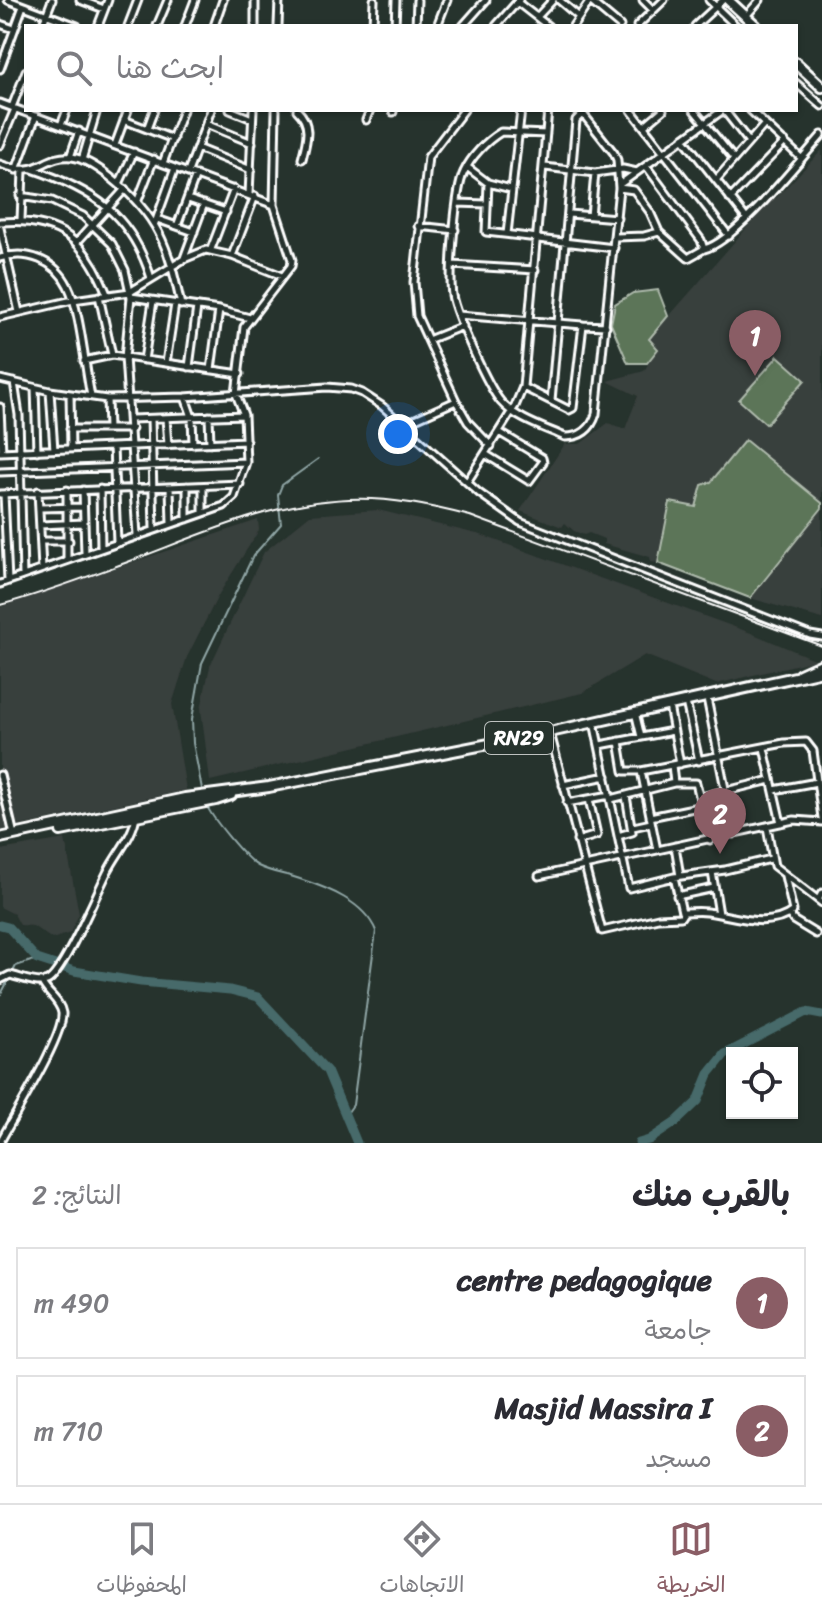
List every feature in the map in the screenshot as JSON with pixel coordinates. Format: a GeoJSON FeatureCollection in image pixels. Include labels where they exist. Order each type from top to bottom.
{"type":"FeatureCollection","features":[{"type":"Feature","properties":{"kind":"main road"},"geometry":{"type":"LineString","coordinates":[[725,0],[754,24]]}},
{"type":"Feature","properties":{"kind":"main road"},"geometry":{"type":"LineString","coordinates":[[798,65],[822,87]]}},
{"type":"Feature","properties":{"kind":"main road","name":"RN29"},"geometry":{"type":"LineString","coordinates":[[796,676],[822,664]]}},
{"type":"Feature","properties":{"kind":"main road","name":"RN29"},"geometry":{"type":"LineString","coordinates":[[0,840],[135,814],[185,798],[239,792],[550,732],[822,671]]}},
{"type":"Feature","properties":{"kind":"main road","name":"RN29"},"geometry":{"type":"LineString","coordinates":[[0,840],[60,829]]}},
{"type":"Feature","properties":{"kind":"street"},"geometry":{"type":"LineString","coordinates":[[8,0],[71,24]]}},
{"type":"Feature","properties":{"kind":"street"},"geometry":{"type":"LineString","coordinates":[[43,24],[52,0]]}},
{"type":"Feature","properties":{"kind":"street"},"geometry":{"type":"LineString","coordinates":[[80,0],[104,9]]}},
{"type":"Feature","properties":{"kind":"street"},"geometry":{"type":"LineString","coordinates":[[99,24],[108,0]]}},
{"type":"Feature","properties":{"kind":"street"},"geometry":{"type":"LineString","coordinates":[[129,24],[138,0]]}},
{"type":"Feature","properties":{"kind":"street"},"geometry":{"type":"LineString","coordinates":[[158,24],[168,0]]}},
{"type":"Feature","properties":{"kind":"street"},"geometry":{"type":"LineString","coordinates":[[186,24],[195,0]]}},
{"type":"Feature","properties":{"kind":"street"},"geometry":{"type":"LineString","coordinates":[[255,0],[255,24]]}},
{"type":"Feature","properties":{"kind":"street"},"geometry":{"type":"LineString","coordinates":[[278,24],[279,0]]}},
{"type":"Feature","properties":{"kind":"street"},"geometry":{"type":"LineString","coordinates":[[373,24],[374,0]]}},
{"type":"Feature","properties":{"kind":"street"},"geometry":{"type":"LineString","coordinates":[[395,24],[396,0]]}},
{"type":"Feature","properties":{"kind":"street"},"geometry":{"type":"LineString","coordinates":[[416,24],[417,0]]}},
{"type":"Feature","properties":{"kind":"street"},"geometry":{"type":"LineString","coordinates":[[438,24],[447,0]]}},
{"type":"Feature","properties":{"kind":"street"},"geometry":{"type":"LineString","coordinates":[[465,24],[486,0]]}},
{"type":"Feature","properties":{"kind":"street"},"geometry":{"type":"LineString","coordinates":[[537,17],[556,0],[579,17]]}},
{"type":"Feature","properties":{"kind":"street"},"geometry":{"type":"LineString","coordinates":[[574,24],[590,0],[618,24]]}},
{"type":"Feature","properties":{"kind":"street"},"geometry":{"type":"LineString","coordinates":[[643,0],[653,10]]}},
{"type":"Feature","properties":{"kind":"street"},"geometry":{"type":"LineString","coordinates":[[639,24],[664,0]]}},
{"type":"Feature","properties":{"kind":"street"},"geometry":{"type":"LineString","coordinates":[[709,0],[734,24]]}},
{"type":"Feature","properties":{"kind":"street"},"geometry":{"type":"LineString","coordinates":[[697,24],[725,0]]}},
{"type":"Feature","properties":{"kind":"street"},"geometry":{"type":"LineString","coordinates":[[746,16],[760,0]]}},
{"type":"Feature","properties":{"kind":"street"},"geometry":{"type":"LineString","coordinates":[[214,24],[221,1]]}},
{"type":"Feature","properties":{"kind":"street"},"geometry":{"type":"LineString","coordinates":[[498,24],[518,1],[546,24]]}},
{"type":"Feature","properties":{"kind":"street"},"geometry":{"type":"LineString","coordinates":[[0,69],[3,49],[23,6]]}},
{"type":"Feature","properties":{"kind":"street"},"geometry":{"type":"LineString","coordinates":[[0,24],[14,29]]}},
{"type":"Feature","properties":{"kind":"street"},"geometry":{"type":"LineString","coordinates":[[0,145],[24,84]]}},
{"type":"Feature","properties":{"kind":"street"},"geometry":{"type":"LineString","coordinates":[[798,85],[822,106]]}},
{"type":"Feature","properties":{"kind":"street"},"geometry":{"type":"LineString","coordinates":[[0,103],[24,112]]}},
{"type":"Feature","properties":{"kind":"street"},"geometry":{"type":"LineString","coordinates":[[25,112],[274,205]]}},
{"type":"Feature","properties":{"kind":"street"},"geometry":{"type":"LineString","coordinates":[[61,125],[66,112]]}},
{"type":"Feature","properties":{"kind":"street"},"geometry":{"type":"LineString","coordinates":[[82,160],[96,112]]}},
{"type":"Feature","properties":{"kind":"street"},"geometry":{"type":"LineString","coordinates":[[115,145],[127,112]]}},
{"type":"Feature","properties":{"kind":"street"},"geometry":{"type":"LineString","coordinates":[[147,129],[153,112]]}},
{"type":"Feature","properties":{"kind":"street"},"geometry":{"type":"LineString","coordinates":[[163,163],[182,112]]}},
{"type":"Feature","properties":{"kind":"street"},"geometry":{"type":"LineString","coordinates":[[188,172],[210,112]]}},
{"type":"Feature","properties":{"kind":"street"},"geometry":{"type":"LineString","coordinates":[[235,112],[252,119]]}},
{"type":"Feature","properties":{"kind":"street"},"geometry":{"type":"LineString","coordinates":[[232,256],[252,195],[253,112]]}},
{"type":"Feature","properties":{"kind":"street"},"geometry":{"type":"LineString","coordinates":[[0,584],[230,503],[240,484],[246,462],[244,415],[236,394],[241,334],[291,266],[292,256],[274,205],[276,112]]}},
{"type":"Feature","properties":{"kind":"street"},"geometry":{"type":"LineString","coordinates":[[299,112],[308,126],[302,159]]}},
{"type":"Feature","properties":{"kind":"street"},"geometry":{"type":"LineString","coordinates":[[366,120],[369,112]]}},
{"type":"Feature","properties":{"kind":"street"},"geometry":{"type":"LineString","coordinates":[[462,112],[428,157],[418,226],[414,303],[456,401],[468,422],[491,446]]}},
{"type":"Feature","properties":{"kind":"street"},"geometry":{"type":"LineString","coordinates":[[507,234],[521,112]]}},
{"type":"Feature","properties":{"kind":"street"},"geometry":{"type":"LineString","coordinates":[[467,482],[512,411],[523,387],[548,112]]}},
{"type":"Feature","properties":{"kind":"street"},"geometry":{"type":"LineString","coordinates":[[551,401],[576,120],[582,112]]}},
{"type":"Feature","properties":{"kind":"street"},"geometry":{"type":"LineString","coordinates":[[546,134],[501,132],[467,167],[460,180],[452,296],[493,390],[512,411],[565,437],[586,432],[596,414],[619,186],[614,153],[584,112]]}},
{"type":"Feature","properties":{"kind":"street"},"geometry":{"type":"LineString","coordinates":[[633,112],[729,236]]}},
{"type":"Feature","properties":{"kind":"street"},"geometry":{"type":"LineString","coordinates":[[644,126],[661,112]]}},
{"type":"Feature","properties":{"kind":"street"},"geometry":{"type":"LineString","coordinates":[[696,112],[734,159]]}},
{"type":"Feature","properties":{"kind":"street"},"geometry":{"type":"LineString","coordinates":[[619,186],[720,112]]}},
{"type":"Feature","properties":{"kind":"street"},"geometry":{"type":"LineString","coordinates":[[725,112],[749,142]]}},
{"type":"Feature","properties":{"kind":"street"},"geometry":{"type":"LineString","coordinates":[[752,112],[801,158]]}},
{"type":"Feature","properties":{"kind":"street"},"geometry":{"type":"LineString","coordinates":[[21,220],[19,171],[36,116]]}},
{"type":"Feature","properties":{"kind":"street"},"geometry":{"type":"LineString","coordinates":[[124,120],[173,139]]}},
{"type":"Feature","properties":{"kind":"street"},"geometry":{"type":"LineString","coordinates":[[206,124],[252,143]]}},
{"type":"Feature","properties":{"kind":"street"},"geometry":{"type":"LineString","coordinates":[[716,180],[765,124]]}},
{"type":"Feature","properties":{"kind":"street"},"geometry":{"type":"LineString","coordinates":[[70,157],[79,131]]}},
{"type":"Feature","properties":{"kind":"street"},"geometry":{"type":"LineString","coordinates":[[619,186],[634,190],[650,212],[659,232],[688,258],[729,236],[822,135]]}},
{"type":"Feature","properties":{"kind":"street"},"geometry":{"type":"LineString","coordinates":[[683,138],[746,218]]}},
{"type":"Feature","properties":{"kind":"street"},"geometry":{"type":"LineString","coordinates":[[730,199],[785,142]]}},
{"type":"Feature","properties":{"kind":"street"},"geometry":{"type":"LineString","coordinates":[[197,148],[251,170]]}},
{"type":"Feature","properties":{"kind":"street"},"geometry":{"type":"LineString","coordinates":[[119,184],[134,152]]}},
{"type":"Feature","properties":{"kind":"street"},"geometry":{"type":"LineString","coordinates":[[0,164],[19,171],[70,157],[82,160],[119,184],[156,221],[172,266],[178,304],[166,363]]}},
{"type":"Feature","properties":{"kind":"street"},"geometry":{"type":"LineString","coordinates":[[138,200],[154,159]]}},
{"type":"Feature","properties":{"kind":"street"},"geometry":{"type":"LineString","coordinates":[[646,166],[701,240],[704,249]]}},
{"type":"Feature","properties":{"kind":"street"},"geometry":{"type":"LineString","coordinates":[[156,221],[175,167]]}},
{"type":"Feature","properties":{"kind":"street"},"geometry":{"type":"LineString","coordinates":[[467,167],[488,183],[511,189]]}},
{"type":"Feature","properties":{"kind":"street"},"geometry":{"type":"LineString","coordinates":[[545,167],[595,173],[617,170],[637,172]]}},
{"type":"Feature","properties":{"kind":"street"},"geometry":{"type":"LineString","coordinates":[[32,169],[80,189],[108,207],[130,232],[151,278]]}},
{"type":"Feature","properties":{"kind":"street"},"geometry":{"type":"LineString","coordinates":[[591,216],[595,173]]}},
{"type":"Feature","properties":{"kind":"street"},"geometry":{"type":"LineString","coordinates":[[177,226],[196,174]]}},
{"type":"Feature","properties":{"kind":"street"},"geometry":{"type":"LineString","coordinates":[[488,183],[485,231],[614,248]]}},
{"type":"Feature","properties":{"kind":"street"},"geometry":{"type":"LineString","coordinates":[[77,242],[125,189]]}},
{"type":"Feature","properties":{"kind":"street"},"geometry":{"type":"LineString","coordinates":[[211,249],[234,189]]}},
{"type":"Feature","properties":{"kind":"street"},"geometry":{"type":"LineString","coordinates":[[20,196],[37,197],[69,207],[94,224],[119,257],[130,294],[125,357],[137,535]]}},
{"type":"Feature","properties":{"kind":"street"},"geometry":{"type":"LineString","coordinates":[[188,199],[226,212]]}},
{"type":"Feature","properties":{"kind":"street"},"geometry":{"type":"LineString","coordinates":[[458,203],[486,204]]}},
{"type":"Feature","properties":{"kind":"street"},"geometry":{"type":"LineString","coordinates":[[184,259],[204,204]]}},
{"type":"Feature","properties":{"kind":"street"},"geometry":{"type":"LineString","coordinates":[[569,214],[617,218]]}},
{"type":"Feature","properties":{"kind":"street"},"geometry":{"type":"LineString","coordinates":[[19,312],[3,257],[0,225],[21,220],[59,231],[77,242],[96,267],[107,294]]}},
{"type":"Feature","properties":{"kind":"street"},"geometry":{"type":"LineString","coordinates":[[156,221],[194,232]]}},
{"type":"Feature","properties":{"kind":"street"},"geometry":{"type":"LineString","coordinates":[[418,226],[455,230]]}},
{"type":"Feature","properties":{"kind":"street"},"geometry":{"type":"LineString","coordinates":[[616,237],[659,232]]}},
{"type":"Feature","properties":{"kind":"street"},"geometry":{"type":"LineString","coordinates":[[130,294],[184,259],[211,249],[282,276]]}},
{"type":"Feature","properties":{"kind":"street"},"geometry":{"type":"LineString","coordinates":[[3,257],[22,255],[43,260],[62,276],[73,300],[91,396]]}},
{"type":"Feature","properties":{"kind":"street"},"geometry":{"type":"LineString","coordinates":[[452,265],[535,270]]}},
{"type":"Feature","properties":{"kind":"street"},"geometry":{"type":"LineString","coordinates":[[0,317],[73,300],[107,294],[130,294],[250,318]]}},
{"type":"Feature","properties":{"kind":"street"},"geometry":{"type":"LineString","coordinates":[[99,296],[112,355]]}},
{"type":"Feature","properties":{"kind":"street"},"geometry":{"type":"LineString","coordinates":[[144,360],[153,301]]}},
{"type":"Feature","properties":{"kind":"street"},"geometry":{"type":"LineString","coordinates":[[189,367],[197,307]]}},
{"type":"Feature","properties":{"kind":"street"},"geometry":{"type":"LineString","coordinates":[[211,370],[219,310]]}},
{"type":"Feature","properties":{"kind":"street"},"geometry":{"type":"LineString","coordinates":[[458,315],[606,326]]}},
{"type":"Feature","properties":{"kind":"street"},"geometry":{"type":"LineString","coordinates":[[523,387],[569,410],[573,408],[583,325]]}},
{"type":"Feature","properties":{"kind":"street"},"geometry":{"type":"LineString","coordinates":[[428,340],[463,326]]}},
{"type":"Feature","properties":{"kind":"street"},"geometry":{"type":"LineString","coordinates":[[84,361],[112,355],[240,374]]}},
{"type":"Feature","properties":{"kind":"street"},"geometry":{"type":"LineString","coordinates":[[0,379],[50,391],[107,399],[327,387],[351,389],[373,399],[467,482],[509,515],[531,527],[822,637]]}},
{"type":"Feature","properties":{"kind":"street"},"geometry":{"type":"LineString","coordinates":[[14,381],[19,415],[23,576]]}},
{"type":"Feature","properties":{"kind":"street"},"geometry":{"type":"LineString","coordinates":[[35,387],[37,451]]}},
{"type":"Feature","properties":{"kind":"street"},"geometry":{"type":"LineString","coordinates":[[50,391],[54,450]]}},
{"type":"Feature","properties":{"kind":"street"},"geometry":{"type":"LineString","coordinates":[[70,394],[71,449]]}},
{"type":"Feature","properties":{"kind":"street"},"geometry":{"type":"LineString","coordinates":[[185,397],[192,417],[193,444]]}},
{"type":"Feature","properties":{"kind":"street"},"geometry":{"type":"LineString","coordinates":[[107,399],[108,429]]}},
{"type":"Feature","properties":{"kind":"street"},"geometry":{"type":"LineString","coordinates":[[404,424],[456,401]]}},
{"type":"Feature","properties":{"kind":"street"},"geometry":{"type":"LineString","coordinates":[[0,407],[1,452],[246,441]]}},
{"type":"Feature","properties":{"kind":"street"},"geometry":{"type":"LineString","coordinates":[[131,419],[244,415]]}},
{"type":"Feature","properties":{"kind":"street"},"geometry":{"type":"LineString","coordinates":[[209,416],[210,443]]}},
{"type":"Feature","properties":{"kind":"street"},"geometry":{"type":"LineString","coordinates":[[166,418],[168,445]]}},
{"type":"Feature","properties":{"kind":"street"},"geometry":{"type":"LineString","coordinates":[[151,419],[154,530]]}},
{"type":"Feature","properties":{"kind":"street"},"geometry":{"type":"LineString","coordinates":[[70,429],[132,429]]}},
{"type":"Feature","properties":{"kind":"street"},"geometry":{"type":"LineString","coordinates":[[485,454],[529,481],[543,462],[542,458],[499,432]]}},
{"type":"Feature","properties":{"kind":"street"},"geometry":{"type":"LineString","coordinates":[[113,447],[117,542]]}},
{"type":"Feature","properties":{"kind":"street"},"geometry":{"type":"LineString","coordinates":[[0,472],[246,462]]}},
{"type":"Feature","properties":{"kind":"street"},"geometry":{"type":"LineString","coordinates":[[8,581],[2,494],[240,484]]}},
{"type":"Feature","properties":{"kind":"street"},"geometry":{"type":"LineString","coordinates":[[187,486],[187,519]]}},
{"type":"Feature","properties":{"kind":"street"},"geometry":{"type":"LineString","coordinates":[[203,486],[203,513]]}},
{"type":"Feature","properties":{"kind":"street"},"geometry":{"type":"LineString","coordinates":[[170,487],[171,524]]}},
{"type":"Feature","properties":{"kind":"street"},"geometry":{"type":"LineString","coordinates":[[100,489],[101,548]]}},
{"type":"Feature","properties":{"kind":"street"},"geometry":{"type":"LineString","coordinates":[[67,490],[67,560]]}},
{"type":"Feature","properties":{"kind":"street"},"geometry":{"type":"LineString","coordinates":[[83,490],[85,553]]}},
{"type":"Feature","properties":{"kind":"street"},"geometry":{"type":"LineString","coordinates":[[38,491],[42,569]]}},
{"type":"Feature","properties":{"kind":"street"},"geometry":{"type":"LineString","coordinates":[[40,508],[83,507]]}},
{"type":"Feature","properties":{"kind":"street"},"geometry":{"type":"LineString","coordinates":[[40,525],[84,523]]}},
{"type":"Feature","properties":{"kind":"street"},"geometry":{"type":"LineString","coordinates":[[41,541],[69,541]]}},
{"type":"Feature","properties":{"kind":"street"},"geometry":{"type":"LineString","coordinates":[[707,698],[734,834]]}},
{"type":"Feature","properties":{"kind":"street"},"geometry":{"type":"LineString","coordinates":[[686,702],[699,761]]}},
{"type":"Feature","properties":{"kind":"street"},"geometry":{"type":"LineString","coordinates":[[668,706],[680,764]]}},
{"type":"Feature","properties":{"kind":"street"},"geometry":{"type":"LineString","coordinates":[[635,712],[641,737]]}},
{"type":"Feature","properties":{"kind":"street"},"geometry":{"type":"LineString","coordinates":[[593,721],[627,885],[631,889],[771,859]]}},
{"type":"Feature","properties":{"kind":"street"},"geometry":{"type":"LineString","coordinates":[[600,745],[673,731]]}},
{"type":"Feature","properties":{"kind":"street"},"geometry":{"type":"LineString","coordinates":[[550,732],[602,931],[658,918],[681,917],[684,912]]}},
{"type":"Feature","properties":{"kind":"street"},"geometry":{"type":"LineString","coordinates":[[539,876],[781,823],[822,820],[811,747],[806,742],[641,771],[624,771],[619,741]]}},
{"type":"Feature","properties":{"kind":"street"},"geometry":{"type":"LineString","coordinates":[[764,748],[781,823]]}},
{"type":"Feature","properties":{"kind":"street"},"geometry":{"type":"LineString","coordinates":[[814,763],[822,768]]}},
{"type":"Feature","properties":{"kind":"street"},"geometry":{"type":"LineString","coordinates":[[672,765],[674,783]]}},
{"type":"Feature","properties":{"kind":"street"},"geometry":{"type":"LineString","coordinates":[[641,771],[657,850]]}},
{"type":"Feature","properties":{"kind":"street"},"geometry":{"type":"LineString","coordinates":[[0,775],[14,835]]}},
{"type":"Feature","properties":{"kind":"street"},"geometry":{"type":"LineString","coordinates":[[563,785],[606,776]]}},
{"type":"Feature","properties":{"kind":"street"},"geometry":{"type":"LineString","coordinates":[[701,797],[771,780]]}},
{"type":"Feature","properties":{"kind":"street"},"geometry":{"type":"LineString","coordinates":[[774,790],[817,782]]}},
{"type":"Feature","properties":{"kind":"street"},"geometry":{"type":"LineString","coordinates":[[567,803],[626,796],[674,783],[696,783],[710,840]]}},
{"type":"Feature","properties":{"kind":"street"},"geometry":{"type":"LineString","coordinates":[[618,836],[632,832],[633,827],[626,796]]}},
{"type":"Feature","properties":{"kind":"street"},"geometry":{"type":"LineString","coordinates":[[577,841],[597,835],[589,799]]}},
{"type":"Feature","properties":{"kind":"street"},"geometry":{"type":"LineString","coordinates":[[633,827],[703,806]]}},
{"type":"Feature","properties":{"kind":"street"},"geometry":{"type":"LineString","coordinates":[[0,980],[12,975],[42,982],[51,978],[76,939],[135,814]]}},
{"type":"Feature","properties":{"kind":"street"},"geometry":{"type":"LineString","coordinates":[[767,827],[774,866],[820,902],[822,893]]}},
{"type":"Feature","properties":{"kind":"street"},"geometry":{"type":"LineString","coordinates":[[675,846],[677,896],[680,909],[684,912],[719,914],[742,920],[789,914],[794,908],[785,876]]}},
{"type":"Feature","properties":{"kind":"street"},"geometry":{"type":"LineString","coordinates":[[712,872],[719,914]]}},
{"type":"Feature","properties":{"kind":"street"},"geometry":{"type":"LineString","coordinates":[[677,896],[714,888]]}},
{"type":"Feature","properties":{"kind":"street"},"geometry":{"type":"LineString","coordinates":[[789,914],[793,920],[816,934]]}},
{"type":"Feature","properties":{"kind":"street"},"geometry":{"type":"LineString","coordinates":[[0,1142],[33,1083],[60,1024],[60,1007],[42,982]]}},
{"type":"Feature","properties":{"kind":"shaded area"},"geometry":{"type":"Polygon","coordinates":[[[822,150],[822,619],[750,598],[651,562],[650,557],[604,544],[604,539],[574,531],[565,523],[562,527],[520,511],[565,444],[580,444],[608,423],[625,429],[638,396],[607,381],[644,371],[657,349],[649,339],[773,198],[822,150]]]}},
{"type":"Feature","properties":{"kind":"shaded area"},"geometry":{"type":"Polygon","coordinates":[[[378,510],[481,535],[751,633],[816,660],[716,684],[645,655],[582,693],[210,781],[201,709],[210,666],[264,552],[310,515],[378,510]]]}},
{"type":"Feature","properties":{"kind":"shaded area"},"geometry":{"type":"Polygon","coordinates":[[[258,520],[259,530],[219,594],[187,657],[172,704],[186,790],[0,830],[0,607],[258,520]]]}},
{"type":"Feature","properties":{"kind":"shaded area"},"geometry":{"type":"Polygon","coordinates":[[[65,839],[79,914],[70,933],[52,939],[33,926],[20,925],[14,914],[0,907],[0,850],[65,839]]]}},
{"type":"Feature","properties":{"kind":"green space"},"geometry":{"type":"Polygon","coordinates":[[[658,290],[668,316],[649,339],[658,349],[647,363],[628,363],[611,324],[615,304],[633,293],[658,290]]]}},
{"type":"Feature","properties":{"kind":"green space"},"geometry":{"type":"Polygon","coordinates":[[[778,356],[805,380],[766,424],[739,400],[778,356]]]}},
{"type":"Feature","properties":{"kind":"green space"},"geometry":{"type":"Polygon","coordinates":[[[745,440],[822,503],[822,508],[750,598],[658,563],[670,502],[696,507],[702,485],[711,482],[745,440]]]}},
{"type":"Feature","properties":{"kind":"waterway"},"geometry":{"type":"LineString","coordinates":[[202,789],[193,743],[192,719],[202,663],[253,556],[281,524],[278,495],[282,485],[318,459]]}},
{"type":"Feature","properties":{"kind":"waterway"},"geometry":{"type":"LineString","coordinates":[[206,804],[229,838],[258,866],[322,887],[344,898],[363,912],[376,931],[353,1105],[345,1116]]}},
{"type":"Feature","properties":{"kind":"waterway"},"geometry":{"type":"LineString","coordinates":[[0,925],[8,927],[37,959],[74,971],[141,982],[230,990],[258,997],[327,1071],[357,1143]]}},
{"type":"Feature","properties":{"kind":"waterway"},"geometry":{"type":"LineString","coordinates":[[0,996],[16,966],[37,959]]}},
{"type":"Feature","properties":{"kind":"waterway"},"geometry":{"type":"LineString","coordinates":[[639,1143],[676,1122],[698,1101],[709,1074],[725,1054],[806,1012],[822,1015]]}},
{"type":"Feature","properties":{"kind":"railway"},"geometry":{"type":"LineString","coordinates":[[0,605],[266,512],[321,501],[380,499],[470,516],[822,646]]}},
{"type":"Feature","properties":{"kind":"place","name":"centre pedagogique"},"geometry":{"type":"Point","coordinates":[755,376]}},
{"type":"Feature","properties":{"kind":"place","name":"Masjid Massira I"},"geometry":{"type":"Point","coordinates":[720,854]}}]}
